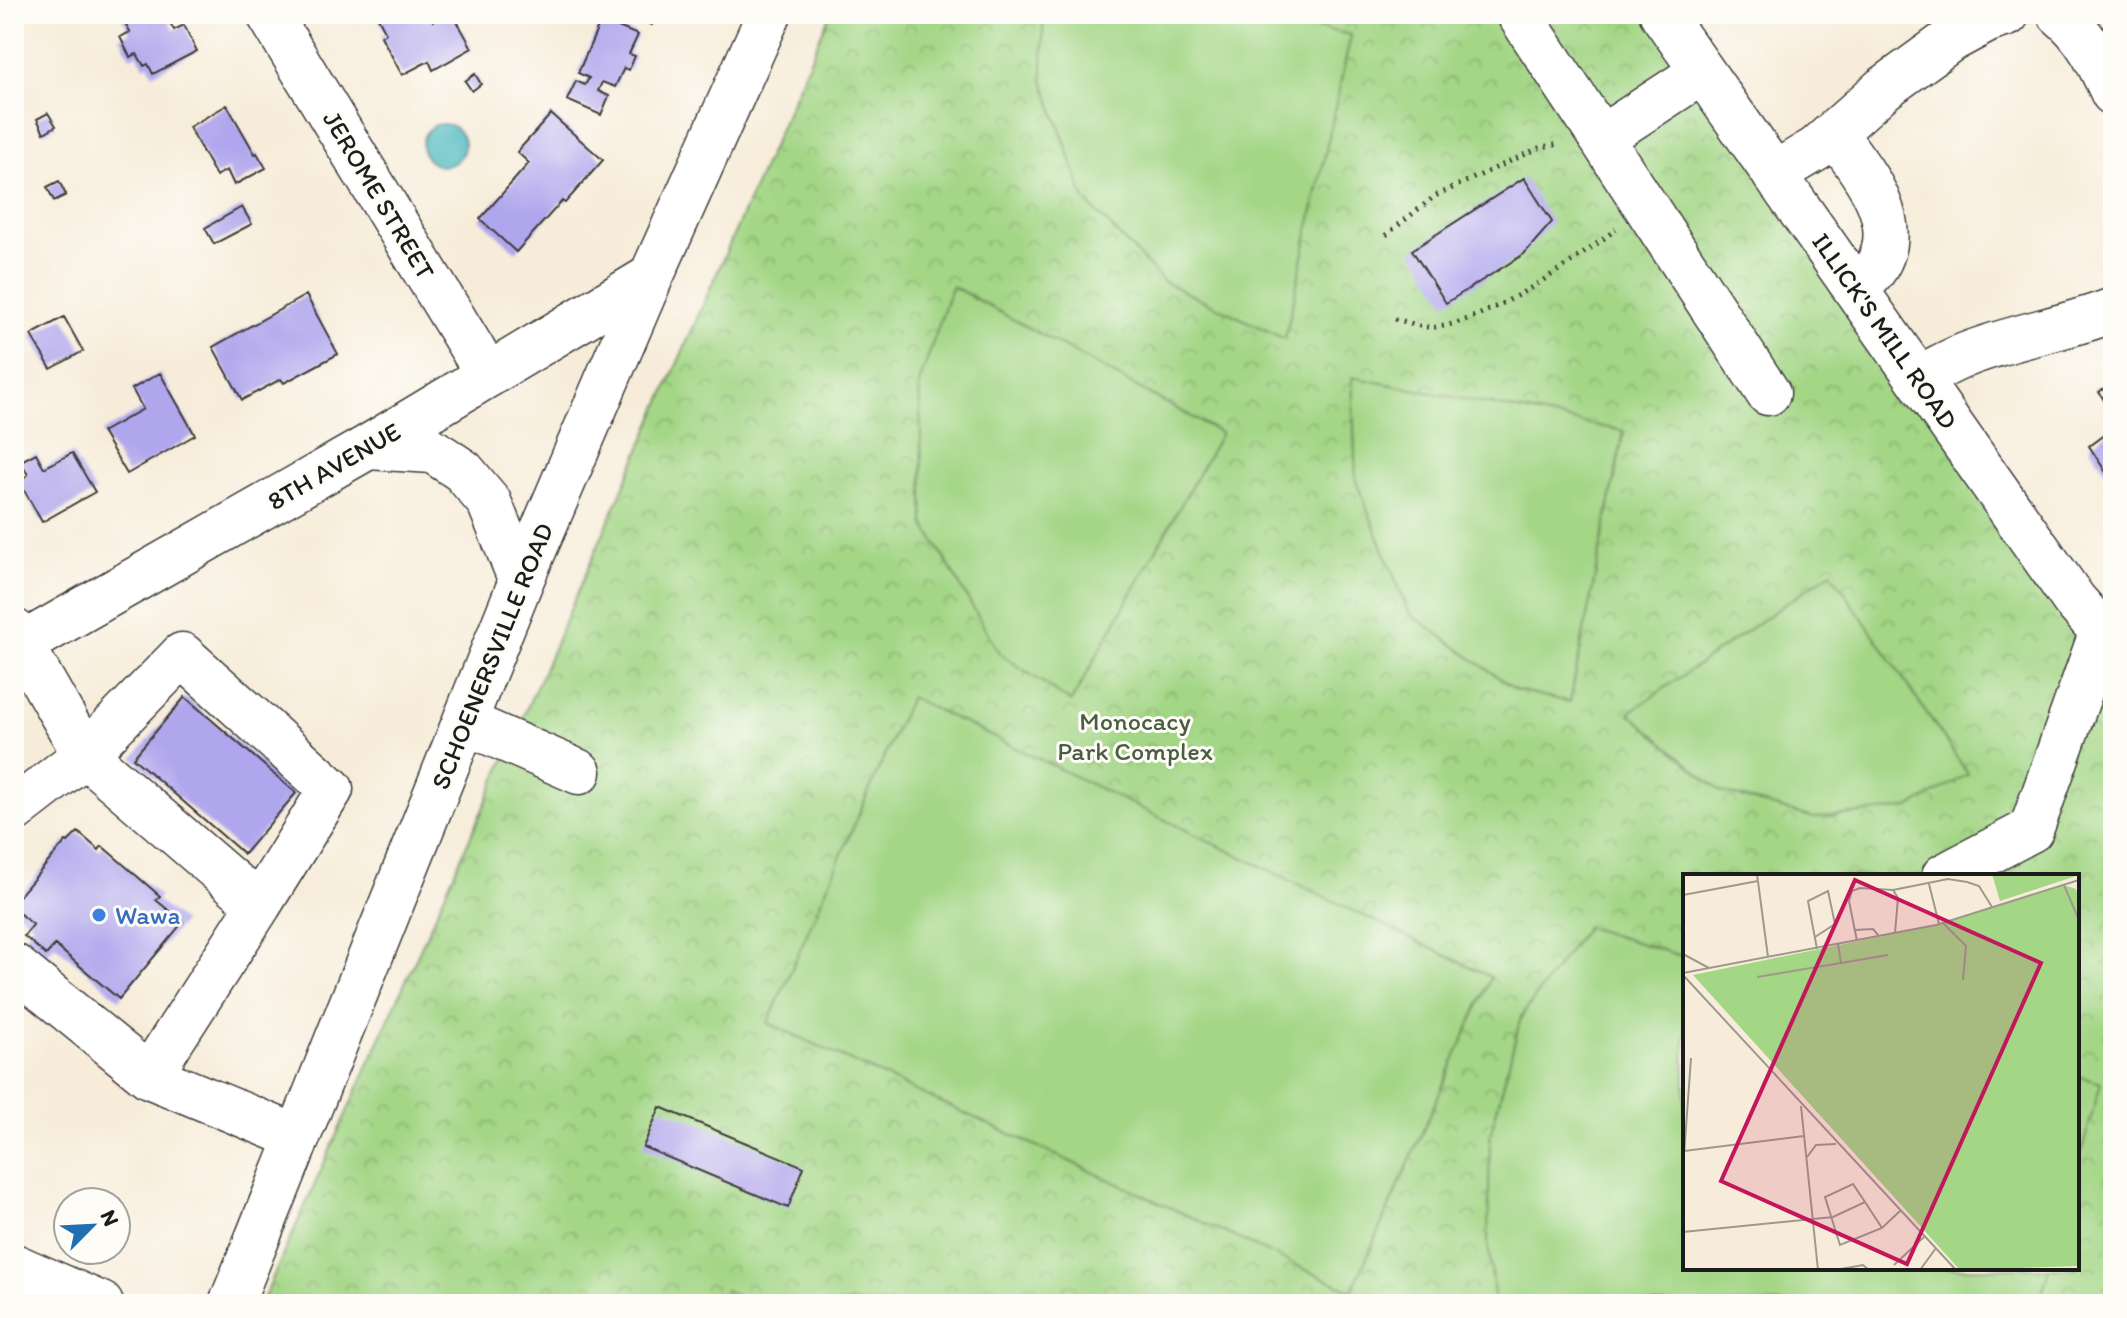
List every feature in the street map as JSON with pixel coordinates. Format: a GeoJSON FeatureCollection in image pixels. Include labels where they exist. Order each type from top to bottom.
{"type":"FeatureCollection","features":[{"type":"Feature","properties":{"kind":"main road","name":"JEROME STREET"},"geometry":{"type":"LineString","coordinates":[[269,14],[488,375]]}},
{"type":"Feature","properties":{"kind":"main road","name":"SCHOENERSVILLE ROAD"},"geometry":{"type":"LineString","coordinates":[[231,1304],[521,581],[651,277],[769,14]]}},
{"type":"Feature","properties":{"kind":"main road"},"geometry":{"type":"LineString","coordinates":[[1519,14],[1768,393]]}},
{"type":"Feature","properties":{"kind":"main road","name":"ILLICK'S MILL ROAD"},"geometry":{"type":"LineString","coordinates":[[1662,14],[2074,600],[2104,622]]}},
{"type":"Feature","properties":{"kind":"main road"},"geometry":{"type":"LineString","coordinates":[[1774,174],[1835,134],[1883,89],[1949,41],[1988,20],[2007,14]]}},
{"type":"Feature","properties":{"kind":"main road"},"geometry":{"type":"LineString","coordinates":[[2060,14],[2074,25],[2093,52],[2113,93]]}},
{"type":"Feature","properties":{"kind":"main road"},"geometry":{"type":"LineString","coordinates":[[1601,138],[1702,72]]}},
{"type":"Feature","properties":{"kind":"main road"},"geometry":{"type":"LineString","coordinates":[[1835,134],[1881,205],[1886,234],[1881,260],[1856,290]]}},
{"type":"Feature","properties":{"kind":"main road","name":"8TH AVENUE"},"geometry":{"type":"LineString","coordinates":[[17,641],[368,447],[651,277]]}},
{"type":"Feature","properties":{"kind":"main road"},"geometry":{"type":"LineString","coordinates":[[1918,378],[1964,355],[2076,324],[2113,310]]}},
{"type":"Feature","properties":{"kind":"main road"},"geometry":{"type":"LineString","coordinates":[[368,447],[433,451],[463,471],[489,502],[521,581]]}},
{"type":"Feature","properties":{"kind":"main road"},"geometry":{"type":"LineString","coordinates":[[1948,874],[2031,830],[2104,622]]}},
{"type":"Feature","properties":{"kind":"main road"},"geometry":{"type":"LineString","coordinates":[[17,641],[85,755],[259,905]]}},
{"type":"Feature","properties":{"kind":"main road"},"geometry":{"type":"LineString","coordinates":[[14,810],[85,755],[182,655],[331,789],[149,1076]]}},
{"type":"Feature","properties":{"kind":"main road"},"geometry":{"type":"LineString","coordinates":[[465,722],[579,772]]}},
{"type":"Feature","properties":{"kind":"main road"},"geometry":{"type":"LineString","coordinates":[[14,966],[149,1076],[297,1137]]}},
{"type":"Feature","properties":{"kind":"main road"},"geometry":{"type":"LineString","coordinates":[[14,1266],[101,1304]]}},
{"type":"Feature","properties":{"kind":"path"},"geometry":{"type":"LineString","coordinates":[[1386,235],[1435,196],[1491,169],[1541,147],[1601,138]]}},
{"type":"Feature","properties":{"kind":"path"},"geometry":{"type":"LineString","coordinates":[[1395,319],[1435,328],[1471,318],[1538,283],[1595,246],[1645,206]]}},
{"type":"Feature","properties":{"kind":"green space","name":"Monocacy Park Complex"},"geometry":{"type":"Polygon","coordinates":[[[830,14],[1656,14],[2113,644],[2113,1304],[261,1304],[486,802],[830,14]]]}},
{"type":"Feature","properties":{"kind":"green space"},"geometry":{"type":"Polygon","coordinates":[[[1043,14],[1251,14],[1351,35],[1285,339],[1164,282],[1085,200],[1043,80],[1043,14]]]}},
{"type":"Feature","properties":{"kind":"green space"},"geometry":{"type":"Polygon","coordinates":[[[952,286],[1221,433],[1071,702],[999,653],[924,523],[919,384],[952,286]]]}},
{"type":"Feature","properties":{"kind":"green space"},"geometry":{"type":"Polygon","coordinates":[[[1352,377],[1624,431],[1570,702],[1516,690],[1409,613],[1356,481],[1352,377]]]}},
{"type":"Feature","properties":{"kind":"green space"},"geometry":{"type":"Polygon","coordinates":[[[1831,572],[1968,774],[1909,808],[1814,818],[1721,792],[1629,713],[1831,572]]]}},
{"type":"Feature","properties":{"kind":"green space"},"geometry":{"type":"Polygon","coordinates":[[[910,697],[1491,977],[1352,1291],[768,1023],[910,697]]]}},
{"type":"Feature","properties":{"kind":"green space"},"geometry":{"type":"Polygon","coordinates":[[[1586,927],[1683,956],[1683,1270],[2048,1270],[2039,1304],[1495,1304],[1488,1242],[1490,1136],[1521,1017],[1586,927]]]}},
{"type":"Feature","properties":{"kind":"green space"},"geometry":{"type":"Polygon","coordinates":[[[2079,1077],[2101,1083],[2079,1160],[2079,1077]]]}},
{"type":"Feature","properties":{"kind":"green space"},"geometry":{"type":"Polygon","coordinates":[[[725,1290],[754,1304],[718,1304],[725,1290]]]}},
{"type":"Feature","properties":{"kind":"water"},"geometry":{"type":"Polygon","coordinates":[[[443,124],[458,130],[464,145],[458,160],[443,166],[428,160],[422,145],[428,130],[443,124]]]}},
{"type":"Feature","properties":{"kind":"building"},"geometry":{"type":"Polygon","coordinates":[[[125,14],[165,14],[174,30],[184,25],[197,51],[153,74],[137,54],[130,57],[120,37],[130,32],[121,17],[125,14]]]}},
{"type":"Feature","properties":{"kind":"building"},"geometry":{"type":"Polygon","coordinates":[[[376,14],[429,14],[433,21],[445,14],[453,14],[472,48],[433,70],[429,61],[402,75],[381,36],[386,33],[376,14]]]}},
{"type":"Feature","properties":{"kind":"building"},"geometry":{"type":"Polygon","coordinates":[[[627,14],[656,14],[652,25],[627,14]]]}},
{"type":"Feature","properties":{"kind":"building"},"geometry":{"type":"Polygon","coordinates":[[[601,20],[638,35],[629,54],[635,56],[629,70],[624,68],[615,87],[602,82],[598,91],[609,96],[601,115],[567,100],[576,81],[585,85],[589,78],[578,73],[601,20]]]}},
{"type":"Feature","properties":{"kind":"building"},"geometry":{"type":"Polygon","coordinates":[[[475,74],[481,84],[472,91],[465,81],[475,74]]]}},
{"type":"Feature","properties":{"kind":"building"},"geometry":{"type":"Polygon","coordinates":[[[227,105],[266,168],[234,185],[227,170],[216,176],[189,127],[227,105]]]}},
{"type":"Feature","properties":{"kind":"building"},"geometry":{"type":"Polygon","coordinates":[[[48,113],[56,126],[44,133],[37,119],[48,113]]]}},
{"type":"Feature","properties":{"kind":"building"},"geometry":{"type":"Polygon","coordinates":[[[551,114],[603,160],[516,252],[480,219],[529,163],[517,152],[551,114]]]}},
{"type":"Feature","properties":{"kind":"building"},"geometry":{"type":"Polygon","coordinates":[[[1524,178],[1552,222],[1524,254],[1446,303],[1412,250],[1524,178]]]}},
{"type":"Feature","properties":{"kind":"building"},"geometry":{"type":"Polygon","coordinates":[[[59,181],[66,195],[54,201],[47,187],[59,181]]]}},
{"type":"Feature","properties":{"kind":"building"},"geometry":{"type":"Polygon","coordinates":[[[242,207],[252,224],[214,244],[205,228],[242,207]]]}},
{"type":"Feature","properties":{"kind":"building"},"geometry":{"type":"Polygon","coordinates":[[[306,295],[338,354],[284,383],[281,379],[242,400],[213,347],[306,295]]]}},
{"type":"Feature","properties":{"kind":"building"},"geometry":{"type":"Polygon","coordinates":[[[64,317],[83,351],[51,369],[31,335],[64,317]]]}},
{"type":"Feature","properties":{"kind":"building"},"geometry":{"type":"Polygon","coordinates":[[[14,344],[24,364],[14,369],[14,344]]]}},
{"type":"Feature","properties":{"kind":"building"},"geometry":{"type":"Polygon","coordinates":[[[160,373],[195,435],[127,474],[102,432],[143,409],[132,389],[160,373]]]}},
{"type":"Feature","properties":{"kind":"building"},"geometry":{"type":"Polygon","coordinates":[[[2113,383],[2113,414],[2099,392],[2113,383]]]}},
{"type":"Feature","properties":{"kind":"building"},"geometry":{"type":"Polygon","coordinates":[[[2113,428],[2113,483],[2089,446],[2113,428]]]}},
{"type":"Feature","properties":{"kind":"building"},"geometry":{"type":"Polygon","coordinates":[[[36,453],[44,468],[72,453],[95,492],[42,522],[19,481],[28,475],[21,461],[36,453]]]}},
{"type":"Feature","properties":{"kind":"building","name":"Wawa"},"geometry":{"type":"Polygon","coordinates":[[[185,697],[296,793],[244,854],[133,758],[185,697]]]}},
{"type":"Feature","properties":{"kind":"building","name":"Wawa"},"geometry":{"type":"Polygon","coordinates":[[[78,832],[99,850],[102,846],[160,896],[156,900],[183,922],[119,999],[55,945],[46,955],[24,936],[33,925],[14,909],[14,902],[66,841],[78,832]]]}},
{"type":"Feature","properties":{"kind":"building"},"geometry":{"type":"Polygon","coordinates":[[[660,1107],[804,1167],[788,1208],[643,1147],[660,1107]]]}},
{"type":"Feature","properties":{"kind":"place","name":"Wawa"},"geometry":{"type":"Point","coordinates":[99,915]}}]}
